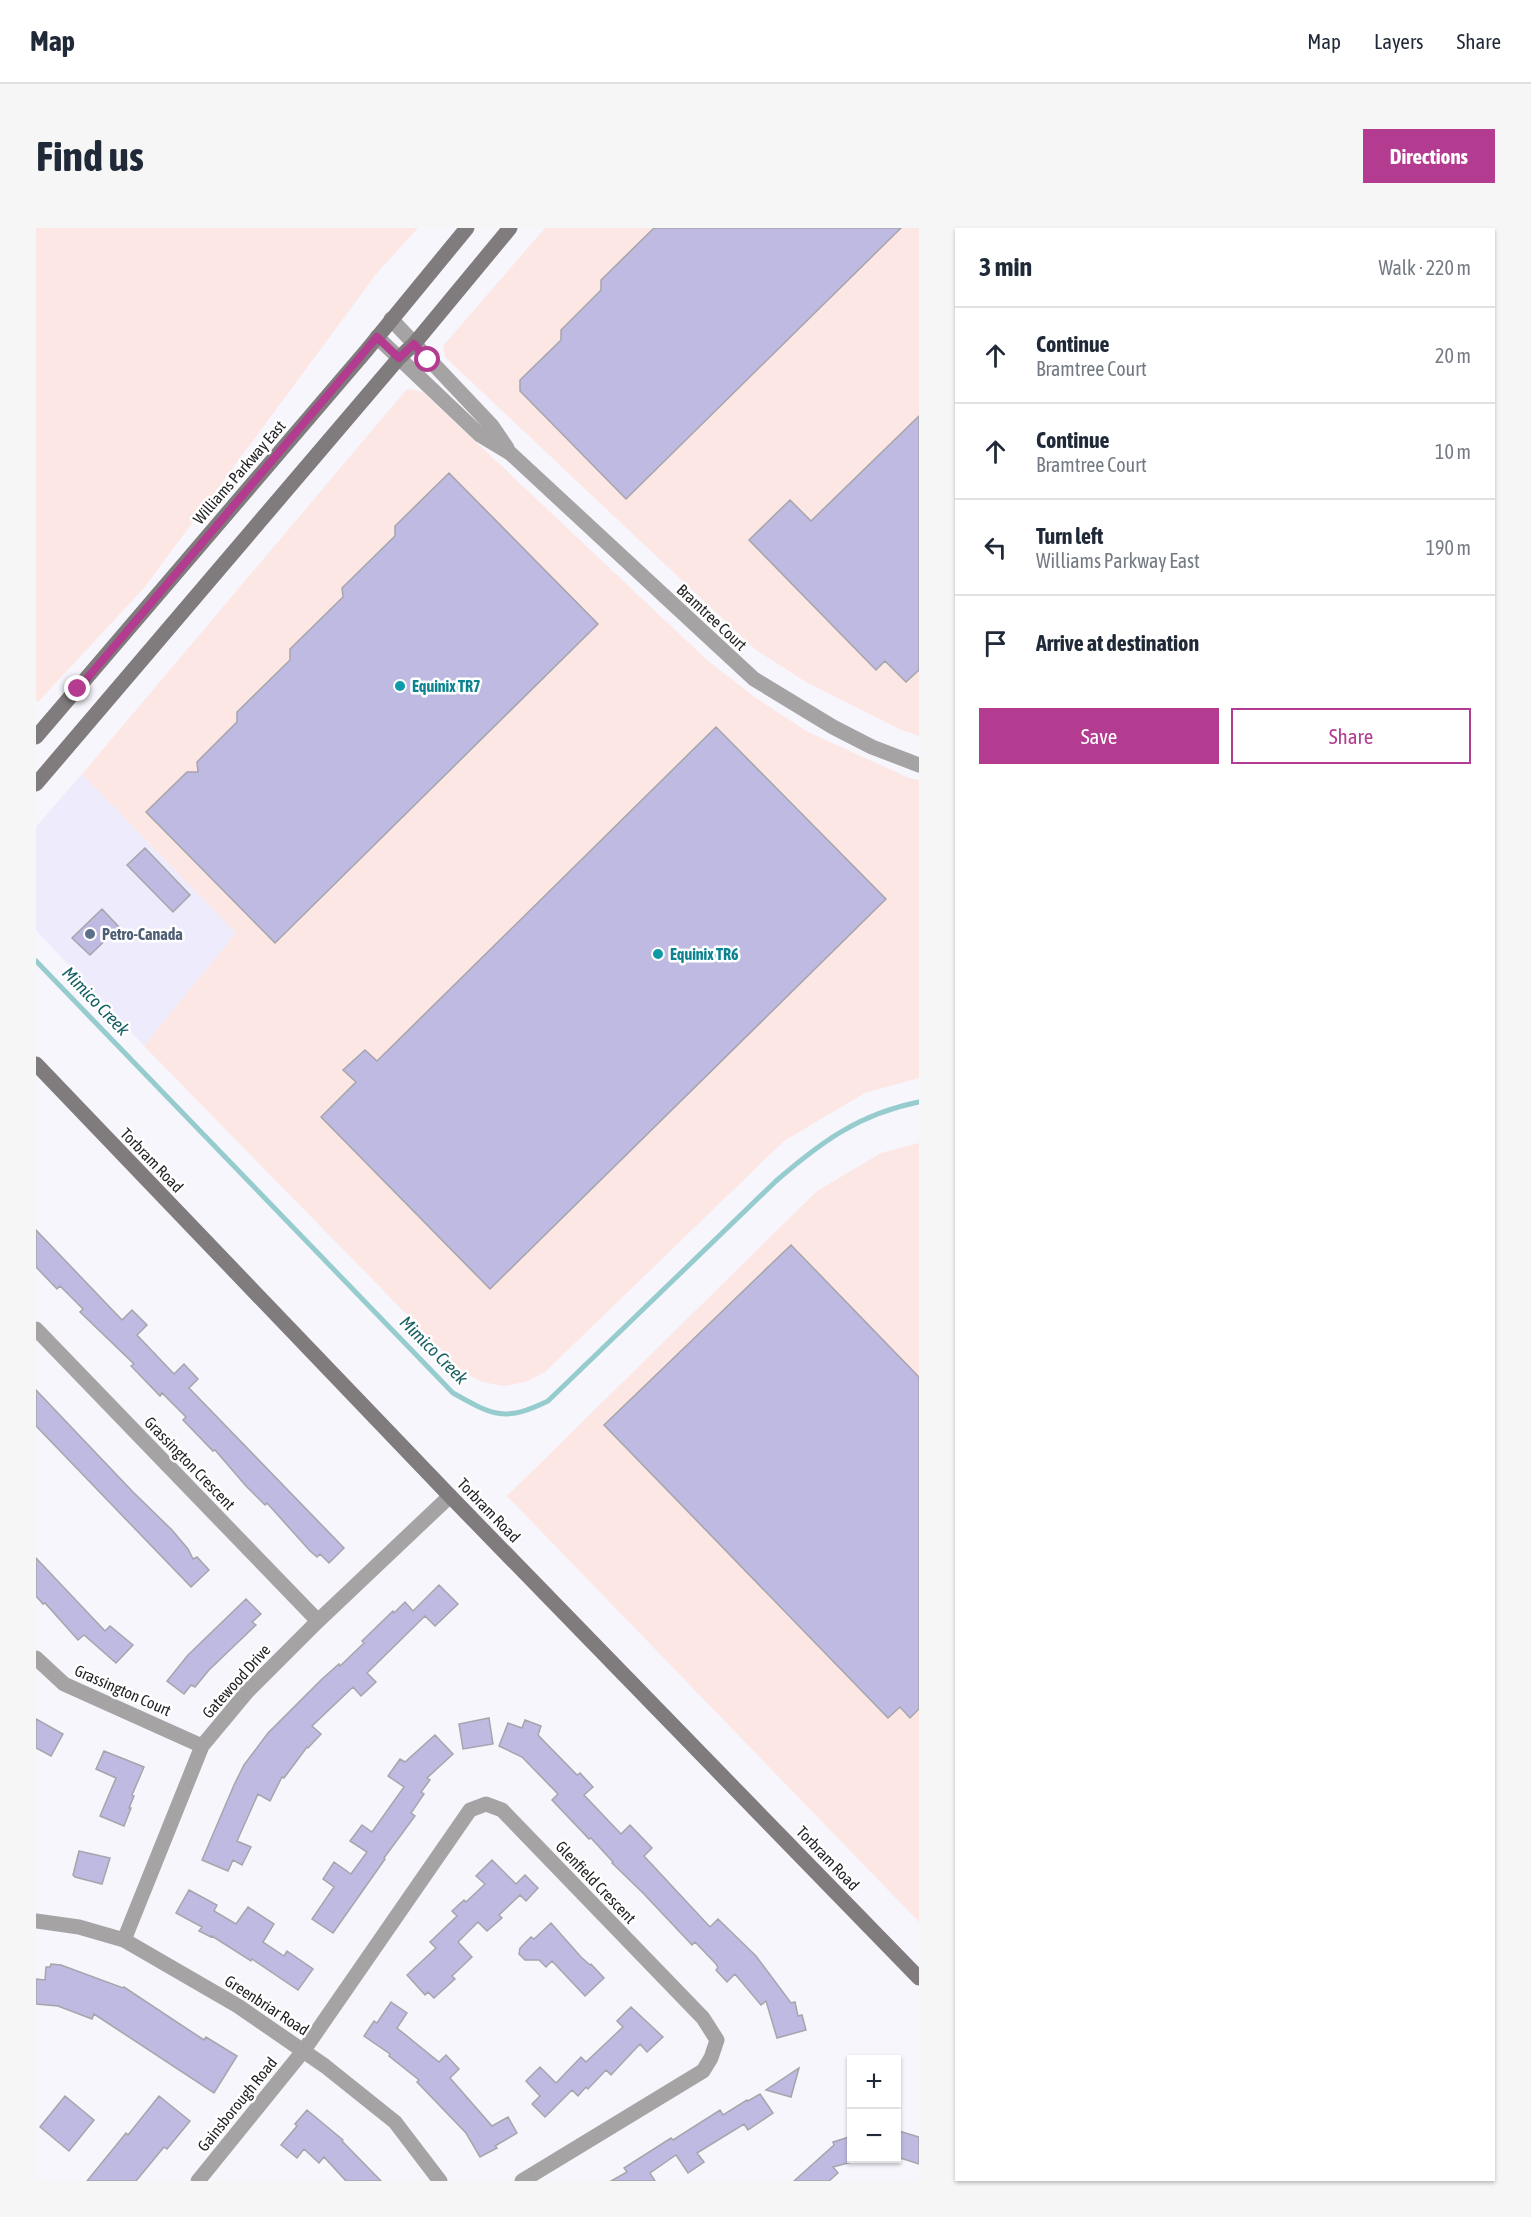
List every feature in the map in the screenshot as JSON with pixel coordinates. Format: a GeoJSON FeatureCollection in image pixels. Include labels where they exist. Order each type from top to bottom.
{"type":"FeatureCollection","features":[{"type":"Feature","properties":{"kind":"main road","name":"Williams Parkway East"},"geometry":{"type":"LineString","coordinates":[[36,738],[467,228]]}},
{"type":"Feature","properties":{"kind":"main road"},"geometry":{"type":"LineString","coordinates":[[36,784],[399,358],[414,344],[510,228]]}},
{"type":"Feature","properties":{"kind":"main road","name":"Torbram Road"},"geometry":{"type":"LineString","coordinates":[[36,1064],[450,1496],[919,1978]]}},
{"type":"Feature","properties":{"kind":"street","name":"Bramtree Court"},"geometry":{"type":"LineString","coordinates":[[391,319],[492,426],[510,453]]}},
{"type":"Feature","properties":{"kind":"street","name":"Bramtree Court"},"geometry":{"type":"LineString","coordinates":[[377,337],[480,435],[510,453],[754,679],[833,727],[872,747],[919,765]]}},
{"type":"Feature","properties":{"kind":"street","name":"Grassington Crescent"},"geometry":{"type":"LineString","coordinates":[[36,1329],[318,1621]]}},
{"type":"Feature","properties":{"kind":"street","name":"Gatewood Drive"},"geometry":{"type":"LineString","coordinates":[[124,1941],[202,1746],[247,1692],[450,1496]]}},
{"type":"Feature","properties":{"kind":"street","name":"Grassington Court"},"geometry":{"type":"LineString","coordinates":[[36,1658],[64,1684],[202,1746]]}},
{"type":"Feature","properties":{"kind":"street","name":"Glenfield Crescent"},"geometry":{"type":"LineString","coordinates":[[304,2050],[470,1810],[486,1804],[502,1810],[703,2018],[717,2040],[711,2058],[703,2071],[522,2181]]}},
{"type":"Feature","properties":{"kind":"street","name":"Greenbriar Road"},"geometry":{"type":"LineString","coordinates":[[36,1921],[79,1927],[124,1941],[238,2006],[304,2050],[395,2122],[440,2181]]}},
{"type":"Feature","properties":{"kind":"street","name":"Gainsborough Road"},"geometry":{"type":"LineString","coordinates":[[198,2181],[304,2050]]}},
{"type":"Feature","properties":{"kind":"shaded area"},"geometry":{"type":"Polygon","coordinates":[[[36,228],[418,228],[377,273],[144,588],[38,702],[36,700],[36,228]]]}},
{"type":"Feature","properties":{"kind":"shaded area"},"geometry":{"type":"Polygon","coordinates":[[[545,228],[919,228],[919,736],[899,729],[806,682],[756,650],[445,357],[443,346],[545,228]]]}},
{"type":"Feature","properties":{"kind":"shaded area"},"geometry":{"type":"Polygon","coordinates":[[[406,390],[423,392],[707,660],[753,696],[808,732],[909,778],[919,780],[919,1078],[865,1093],[784,1141],[545,1372],[525,1382],[504,1386],[482,1382],[463,1372],[144,1046],[236,933],[82,774],[406,390]]]}},
{"type":"Feature","properties":{"kind":"shaded area"},"geometry":{"type":"Polygon","coordinates":[[[82,774],[236,933],[144,1046],[36,930],[36,827],[82,774]]]}},
{"type":"Feature","properties":{"kind":"shaded area"},"geometry":{"type":"Polygon","coordinates":[[[919,1143],[919,1922],[507,1496],[817,1191],[881,1153],[919,1143]]]}},
{"type":"Feature","properties":{"kind":"building"},"geometry":{"type":"Polygon","coordinates":[[[654,228],[901,228],[626,499],[520,391],[520,380],[561,340],[561,330],[601,290],[601,280],[654,228]]]}},
{"type":"Feature","properties":{"kind":"building"},"geometry":{"type":"Polygon","coordinates":[[[919,416],[919,670],[906,682],[885,661],[876,670],[749,540],[790,500],[811,521],[919,416]]]}},
{"type":"Feature","properties":{"kind":"building","name":"Equinix TR7"},"geometry":{"type":"Polygon","coordinates":[[[449,473],[598,624],[275,943],[146,812],[187,772],[198,772],[197,762],[237,722],[237,712],[290,660],[290,649],[343,597],[342,588],[395,536],[395,526],[449,473]]]}},
{"type":"Feature","properties":{"kind":"building","name":"Equinix TR6"},"geometry":{"type":"Polygon","coordinates":[[[716,727],[886,899],[490,1289],[321,1117],[356,1082],[343,1070],[365,1050],[377,1061],[716,727]]]}},
{"type":"Feature","properties":{"kind":"building"},"geometry":{"type":"Polygon","coordinates":[[[145,848],[190,895],[173,912],[127,865],[145,848]]]}},
{"type":"Feature","properties":{"kind":"building"},"geometry":{"type":"Polygon","coordinates":[[[102,909],[119,927],[90,955],[72,938],[102,909]]]}},
{"type":"Feature","properties":{"kind":"building"},"geometry":{"type":"Polygon","coordinates":[[[36,1230],[122,1320],[132,1310],[147,1325],[137,1335],[174,1374],[184,1364],[198,1379],[189,1388],[344,1548],[329,1563],[320,1554],[317,1557],[310,1551],[267,1503],[265,1505],[215,1450],[213,1451],[183,1420],[186,1417],[162,1393],[160,1396],[131,1366],[134,1364],[80,1312],[83,1309],[60,1286],[57,1289],[36,1267],[36,1230]]]}},
{"type":"Feature","properties":{"kind":"building"},"geometry":{"type":"Polygon","coordinates":[[[791,1245],[919,1377],[919,1709],[910,1718],[900,1707],[888,1718],[604,1425],[791,1245]]]}},
{"type":"Feature","properties":{"kind":"building"},"geometry":{"type":"Polygon","coordinates":[[[36,1390],[172,1530],[188,1549],[193,1559],[197,1557],[209,1570],[191,1587],[36,1426],[36,1390]]]}},
{"type":"Feature","properties":{"kind":"building"},"geometry":{"type":"Polygon","coordinates":[[[36,1558],[105,1631],[110,1626],[133,1645],[116,1663],[84,1635],[78,1640],[36,1596],[36,1558]]]}},
{"type":"Feature","properties":{"kind":"building"},"geometry":{"type":"Polygon","coordinates":[[[439,1585],[458,1604],[435,1626],[425,1616],[367,1673],[376,1682],[361,1696],[353,1687],[312,1726],[321,1734],[307,1747],[284,1778],[282,1777],[270,1801],[258,1794],[237,1841],[251,1847],[242,1865],[233,1860],[228,1871],[202,1860],[244,1765],[268,1733],[322,1679],[339,1664],[340,1666],[364,1643],[362,1641],[393,1611],[394,1613],[405,1602],[413,1611],[439,1585]]]}},
{"type":"Feature","properties":{"kind":"building"},"geometry":{"type":"Polygon","coordinates":[[[246,1599],[261,1614],[252,1622],[256,1625],[209,1670],[195,1687],[191,1685],[184,1694],[167,1681],[188,1655],[246,1599]]]}},
{"type":"Feature","properties":{"kind":"building"},"geometry":{"type":"Polygon","coordinates":[[[489,1718],[493,1744],[463,1749],[459,1724],[489,1718]]]}},
{"type":"Feature","properties":{"kind":"building"},"geometry":{"type":"Polygon","coordinates":[[[36,1719],[63,1734],[51,1756],[36,1748],[36,1719]]]}},
{"type":"Feature","properties":{"kind":"building"},"geometry":{"type":"Polygon","coordinates":[[[525,1720],[541,1726],[538,1735],[577,1775],[580,1773],[593,1787],[584,1795],[621,1834],[630,1825],[652,1848],[644,1856],[710,1927],[718,1919],[756,1956],[791,2003],[795,2002],[798,2016],[802,2015],[806,2030],[777,2038],[766,2001],[761,2005],[735,1974],[727,1982],[716,1970],[718,1968],[716,1964],[695,1942],[692,1945],[552,1800],[558,1794],[522,1757],[499,1746],[508,1723],[522,1728],[525,1720]]]}},
{"type":"Feature","properties":{"kind":"building"},"geometry":{"type":"Polygon","coordinates":[[[435,1735],[453,1754],[427,1778],[430,1780],[421,1792],[424,1794],[411,1813],[415,1816],[333,1933],[312,1919],[334,1887],[323,1879],[334,1862],[351,1874],[367,1852],[350,1841],[362,1825],[372,1832],[404,1787],[388,1776],[400,1759],[405,1762],[435,1735]]]}},
{"type":"Feature","properties":{"kind":"building"},"geometry":{"type":"Polygon","coordinates":[[[104,1751],[144,1767],[132,1795],[134,1796],[129,1808],[131,1808],[124,1826],[100,1816],[116,1778],[96,1769],[104,1751]]]}},
{"type":"Feature","properties":{"kind":"building"},"geometry":{"type":"Polygon","coordinates":[[[79,1851],[110,1858],[102,1884],[73,1875],[79,1851]]]}},
{"type":"Feature","properties":{"kind":"building"},"geometry":{"type":"Polygon","coordinates":[[[492,1860],[516,1884],[525,1875],[538,1888],[526,1901],[520,1895],[499,1915],[502,1918],[487,1931],[478,1922],[458,1942],[472,1957],[452,1976],[455,1979],[434,1998],[428,1992],[425,1995],[407,1975],[436,1948],[430,1942],[457,1916],[452,1911],[464,1900],[466,1902],[485,1884],[476,1876],[492,1860]]]}},
{"type":"Feature","properties":{"kind":"building"},"geometry":{"type":"Polygon","coordinates":[[[189,1890],[217,1905],[214,1911],[236,1924],[248,1907],[274,1924],[263,1942],[284,1956],[287,1951],[313,1969],[298,1990],[252,1959],[251,1961],[212,1936],[199,1931],[202,1927],[176,1913],[189,1890]]]}},
{"type":"Feature","properties":{"kind":"building"},"geometry":{"type":"Polygon","coordinates":[[[551,1923],[581,1957],[604,1978],[585,1996],[552,1961],[546,1967],[539,1960],[525,1960],[519,1954],[520,1948],[531,1937],[534,1939],[551,1923]]]}},
{"type":"Feature","properties":{"kind":"building"},"geometry":{"type":"Polygon","coordinates":[[[51,1964],[61,1965],[124,1987],[204,2040],[206,2037],[237,2056],[214,2093],[94,2014],[92,2019],[58,2006],[36,2004],[36,1979],[45,1980],[46,1967],[50,1967],[51,1964]]]}},
{"type":"Feature","properties":{"kind":"building"},"geometry":{"type":"Polygon","coordinates":[[[391,2002],[407,2013],[397,2028],[439,2062],[446,2055],[459,2069],[450,2078],[492,2126],[508,2117],[517,2133],[480,2157],[466,2133],[417,2082],[419,2080],[389,2056],[390,2054],[364,2036],[374,2021],[377,2023],[391,2002]]]}},
{"type":"Feature","properties":{"kind":"building"},"geometry":{"type":"Polygon","coordinates":[[[631,2007],[663,2037],[647,2052],[640,2044],[611,2075],[606,2070],[578,2096],[572,2090],[545,2117],[532,2104],[540,2096],[526,2081],[540,2067],[556,2083],[581,2057],[586,2062],[623,2027],[617,2021],[631,2007]]]}},
{"type":"Feature","properties":{"kind":"building"},"geometry":{"type":"Polygon","coordinates":[[[799,2068],[791,2097],[766,2090],[799,2068]]]}},
{"type":"Feature","properties":{"kind":"building"},"geometry":{"type":"Polygon","coordinates":[[[760,2094],[773,2113],[748,2130],[744,2124],[697,2153],[704,2162],[688,2173],[676,2155],[650,2173],[655,2181],[611,2181],[627,2172],[624,2168],[671,2138],[673,2140],[720,2110],[723,2115],[760,2094]]]}},
{"type":"Feature","properties":{"kind":"building"},"geometry":{"type":"Polygon","coordinates":[[[65,2096],[94,2120],[69,2151],[40,2127],[65,2096]]]}},
{"type":"Feature","properties":{"kind":"building"},"geometry":{"type":"Polygon","coordinates":[[[159,2096],[190,2121],[167,2149],[164,2147],[136,2181],[87,2181],[126,2133],[128,2135],[159,2096]]]}},
{"type":"Feature","properties":{"kind":"building"},"geometry":{"type":"Polygon","coordinates":[[[307,2110],[343,2140],[381,2181],[346,2181],[324,2157],[319,2163],[304,2149],[297,2158],[281,2145],[307,2110]]]}},
{"type":"Feature","properties":{"kind":"building"},"geometry":{"type":"Polygon","coordinates":[[[901,2132],[919,2137],[919,2164],[901,2158],[901,2132]]]}},
{"type":"Feature","properties":{"kind":"building"},"geometry":{"type":"Polygon","coordinates":[[[847,2138],[848,2163],[833,2167],[838,2173],[829,2181],[794,2181],[834,2145],[833,2142],[847,2138]]]}},
{"type":"Feature","properties":{"kind":"waterway","name":"Mimico Creek"},"geometry":{"type":"LineString","coordinates":[[36,961],[453,1393],[479,1407],[500,1414],[521,1412],[548,1401],[776,1181],[825,1142],[859,1122],[897,1107],[919,1102]]}},
{"type":"Feature","properties":{"kind":"place","name":"Equinix TR7"},"geometry":{"type":"Point","coordinates":[400,686]}},
{"type":"Feature","properties":{"kind":"place","name":"Petro-Canada"},"geometry":{"type":"Point","coordinates":[90,934]}},
{"type":"Feature","properties":{"kind":"place","name":"Equinix TR6"},"geometry":{"type":"Point","coordinates":[658,954]}},
{"type":"Feature","properties":{"kind":"route"},"geometry":{"type":"LineString","coordinates":[[78,689],[377,337],[399,358],[414,344],[428,360]]}}]}
